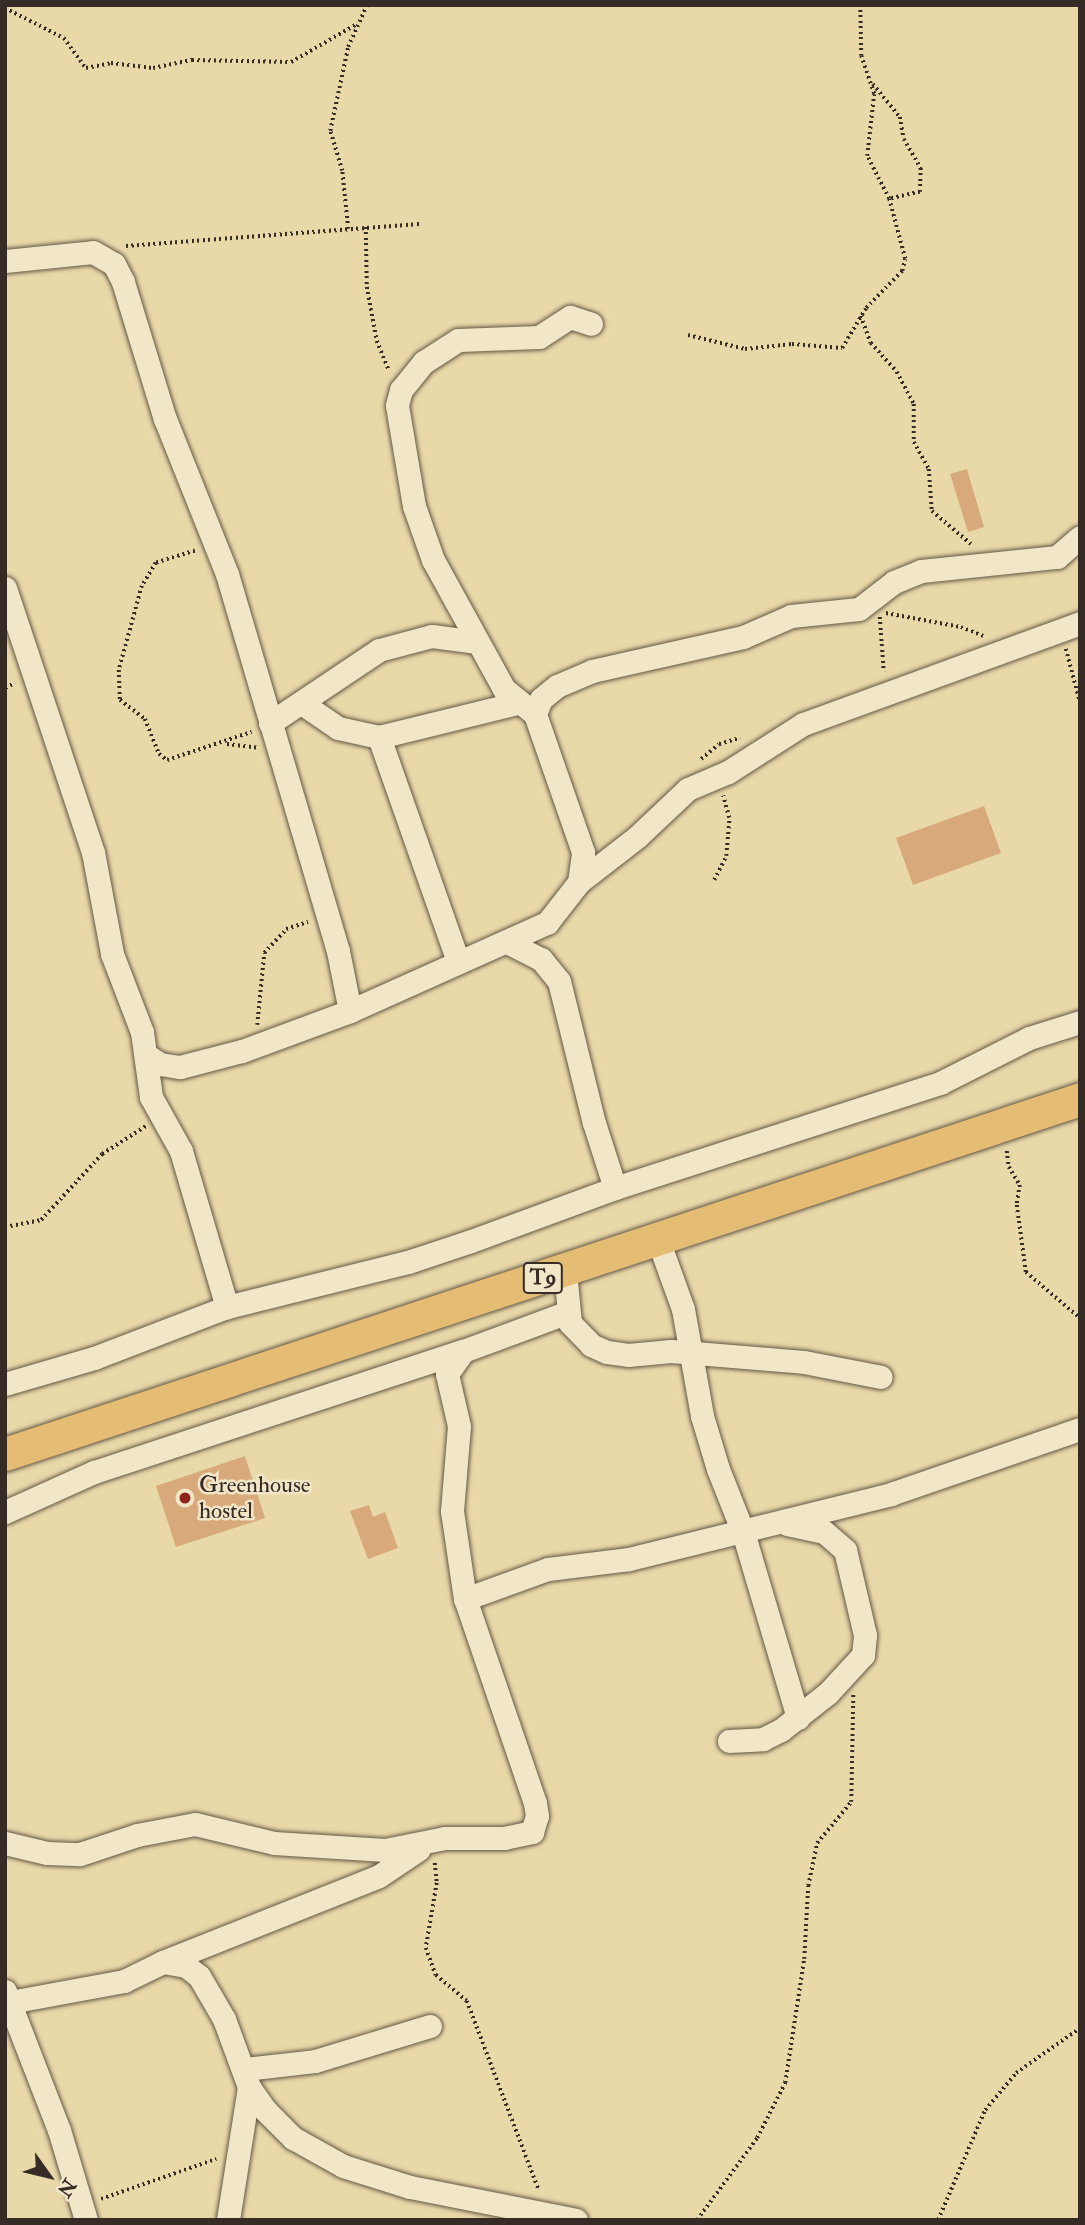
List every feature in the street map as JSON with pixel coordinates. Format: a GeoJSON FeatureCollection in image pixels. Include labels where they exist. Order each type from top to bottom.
{"type":"FeatureCollection","features":[{"type":"Feature","properties":{"kind":"highway","name":"T9"},"geometry":{"type":"LineString","coordinates":[[5,1454],[1080,1099]]}},
{"type":"Feature","properties":{"kind":"street"},"geometry":{"type":"LineString","coordinates":[[5,261],[93,252],[105,256],[123,282],[179,456],[217,544],[328,919],[349,1011]]}},
{"type":"Feature","properties":{"kind":"street"},"geometry":{"type":"LineString","coordinates":[[579,882],[583,852],[576,824],[526,709],[504,689],[476,642],[442,579],[414,506],[397,405],[401,390],[439,348],[458,340],[539,337],[569,317],[592,324]]}},
{"type":"Feature","properties":{"kind":"street"},"geometry":{"type":"LineString","coordinates":[[303,704],[338,728],[379,737],[526,709],[557,686],[592,671],[743,637],[791,616],[859,609],[894,583],[921,571],[1056,556],[1080,537]]}},
{"type":"Feature","properties":{"kind":"street"},"geometry":{"type":"LineString","coordinates":[[5,588],[86,827],[107,935],[134,1005],[151,1097],[181,1151],[228,1307]]}},
{"type":"Feature","properties":{"kind":"street"},"geometry":{"type":"LineString","coordinates":[[145,1055],[160,1064],[180,1067],[242,1051],[349,1011],[458,961],[507,942],[547,923],[579,882],[638,837],[688,789],[728,772],[803,723],[1080,623]]}},
{"type":"Feature","properties":{"kind":"street"},"geometry":{"type":"LineString","coordinates":[[270,723],[303,704],[379,650],[408,640],[450,635],[476,642]]}},
{"type":"Feature","properties":{"kind":"street"},"geometry":{"type":"LineString","coordinates":[[379,737],[458,961]]}},
{"type":"Feature","properties":{"kind":"street"},"geometry":{"type":"LineString","coordinates":[[547,923],[594,1123],[615,1188]]}},
{"type":"Feature","properties":{"kind":"street"},"geometry":{"type":"LineString","coordinates":[[507,942],[541,959],[559,981]]}},
{"type":"Feature","properties":{"kind":"street"},"geometry":{"type":"LineString","coordinates":[[5,1384],[94,1358],[228,1307],[408,1262],[615,1188],[940,1083],[1028,1038],[1080,1022]]}},
{"type":"Feature","properties":{"kind":"street"},"geometry":{"type":"LineString","coordinates":[[659,1240],[683,1309],[702,1416],[743,1532],[798,1718]]}},
{"type":"Feature","properties":{"kind":"street"},"geometry":{"type":"LineString","coordinates":[[565,1271],[566,1313],[577,1334],[607,1352],[692,1353],[804,1362],[881,1377]]}},
{"type":"Feature","properties":{"kind":"street"},"geometry":{"type":"LineString","coordinates":[[5,1512],[94,1472],[463,1351],[566,1313]]}},
{"type":"Feature","properties":{"kind":"street"},"geometry":{"type":"LineString","coordinates":[[5,1843],[47,1853],[80,1854],[137,1835],[195,1824],[274,1843],[358,1850],[403,1849],[431,1841],[522,1836],[536,1826],[535,1803],[518,1747],[465,1599],[452,1511],[459,1426],[447,1389],[447,1374],[463,1351]]}},
{"type":"Feature","properties":{"kind":"street"},"geometry":{"type":"LineString","coordinates":[[465,1599],[548,1569],[629,1559],[891,1494],[1080,1429]]}},
{"type":"Feature","properties":{"kind":"street"},"geometry":{"type":"LineString","coordinates":[[729,1741],[763,1740],[798,1718],[863,1655],[866,1635],[845,1550],[824,1532],[733,1509]]}},
{"type":"Feature","properties":{"kind":"street"},"geometry":{"type":"LineString","coordinates":[[84,2213],[59,2130],[7,1996],[124,1981],[163,1962],[379,1875],[431,1841]]}},
{"type":"Feature","properties":{"kind":"street"},"geometry":{"type":"LineString","coordinates":[[163,1962],[186,1966],[198,1976],[265,2110],[293,2138],[344,2166],[410,2187],[566,2218]]}},
{"type":"Feature","properties":{"kind":"street"},"geometry":{"type":"LineString","coordinates":[[247,2078],[315,2061],[430,2026]]}},
{"type":"Feature","properties":{"kind":"street"},"geometry":{"type":"LineString","coordinates":[[228,2220],[241,2150],[247,2078]]}},
{"type":"Feature","properties":{"kind":"path"},"geometry":{"type":"LineString","coordinates":[[348,229],[342,171],[330,136],[355,25],[367,5]]}},
{"type":"Feature","properties":{"kind":"path"},"geometry":{"type":"LineString","coordinates":[[688,335],[744,349],[792,344],[842,348],[861,316],[904,265],[889,199],[867,156],[874,106],[872,83],[861,56],[860,5]]}},
{"type":"Feature","properties":{"kind":"path"},"geometry":{"type":"LineString","coordinates":[[5,8],[64,38],[86,68],[111,63],[153,68],[192,60],[290,62],[355,25]]}},
{"type":"Feature","properties":{"kind":"path"},"geometry":{"type":"LineString","coordinates":[[872,83],[896,110],[904,139],[921,168],[920,192],[889,199]]}},
{"type":"Feature","properties":{"kind":"path"},"geometry":{"type":"LineString","coordinates":[[105,256],[141,243],[419,224]]}},
{"type":"Feature","properties":{"kind":"path"},"geometry":{"type":"LineString","coordinates":[[366,227],[365,271],[377,341],[401,390]]}},
{"type":"Feature","properties":{"kind":"path"},"geometry":{"type":"LineString","coordinates":[[861,316],[872,343],[897,372],[915,404],[914,442],[929,469],[932,511],[947,527],[998,562]]}},
{"type":"Feature","properties":{"kind":"path"},"geometry":{"type":"LineString","coordinates":[[217,544],[165,560],[150,570],[116,683],[124,706],[150,725],[162,757],[175,759],[225,743],[270,723]]}},
{"type":"Feature","properties":{"kind":"path"},"geometry":{"type":"LineString","coordinates":[[881,695],[885,656],[878,612],[961,627],[1001,650]]}},
{"type":"Feature","properties":{"kind":"path"},"geometry":{"type":"LineString","coordinates":[[1057,631],[1071,659],[1080,702]]}},
{"type":"Feature","properties":{"kind":"path"},"geometry":{"type":"LineString","coordinates":[[225,743],[277,749]]}},
{"type":"Feature","properties":{"kind":"path"},"geometry":{"type":"LineString","coordinates":[[714,880],[726,856],[729,818],[723,796],[729,783],[728,772]]}},
{"type":"Feature","properties":{"kind":"path"},"geometry":{"type":"LineString","coordinates":[[242,1051],[257,1025],[264,953],[286,929],[328,919]]}},
{"type":"Feature","properties":{"kind":"path"},"geometry":{"type":"LineString","coordinates":[[5,1227],[41,1220],[102,1154],[161,1119]]}},
{"type":"Feature","properties":{"kind":"path"},"geometry":{"type":"LineString","coordinates":[[1002,1124],[1009,1167],[1020,1185],[1017,1205],[1026,1272],[1080,1318]]}},
{"type":"Feature","properties":{"kind":"path"},"geometry":{"type":"LineString","coordinates":[[697,2220],[757,2138],[785,2083],[804,1959],[808,1886],[817,1843],[851,1802],[852,1687],[863,1655]]}},
{"type":"Feature","properties":{"kind":"path"},"geometry":{"type":"LineString","coordinates":[[431,1841],[437,1883],[426,1948],[436,1975],[467,2001],[536,2186],[566,2218]]}},
{"type":"Feature","properties":{"kind":"path"},"geometry":{"type":"LineString","coordinates":[[938,2220],[985,2109],[1016,2073],[1080,2028]]}},
{"type":"Feature","properties":{"kind":"path"},"geometry":{"type":"LineString","coordinates":[[84,2213],[241,2150]]}},
{"type":"Feature","properties":{"kind":"building"},"geometry":{"type":"Polygon","coordinates":[[[967,469],[984,527],[968,532],[950,474],[967,469]]]}},
{"type":"Feature","properties":{"kind":"building"},"geometry":{"type":"Polygon","coordinates":[[[984,806],[1001,853],[913,885],[896,838],[984,806]]]}},
{"type":"Feature","properties":{"kind":"building","name":"Greenhouse hostel"},"geometry":{"type":"Polygon","coordinates":[[[245,1456],[265,1518],[176,1547],[156,1486],[245,1456]]]}},
{"type":"Feature","properties":{"kind":"building"},"geometry":{"type":"Polygon","coordinates":[[[369,1505],[373,1517],[385,1512],[398,1548],[368,1559],[350,1511],[369,1505]]]}},
{"type":"Feature","properties":{"kind":"place","name":"Greenhouse hostel"},"geometry":{"type":"Point","coordinates":[185,1498]}}]}
